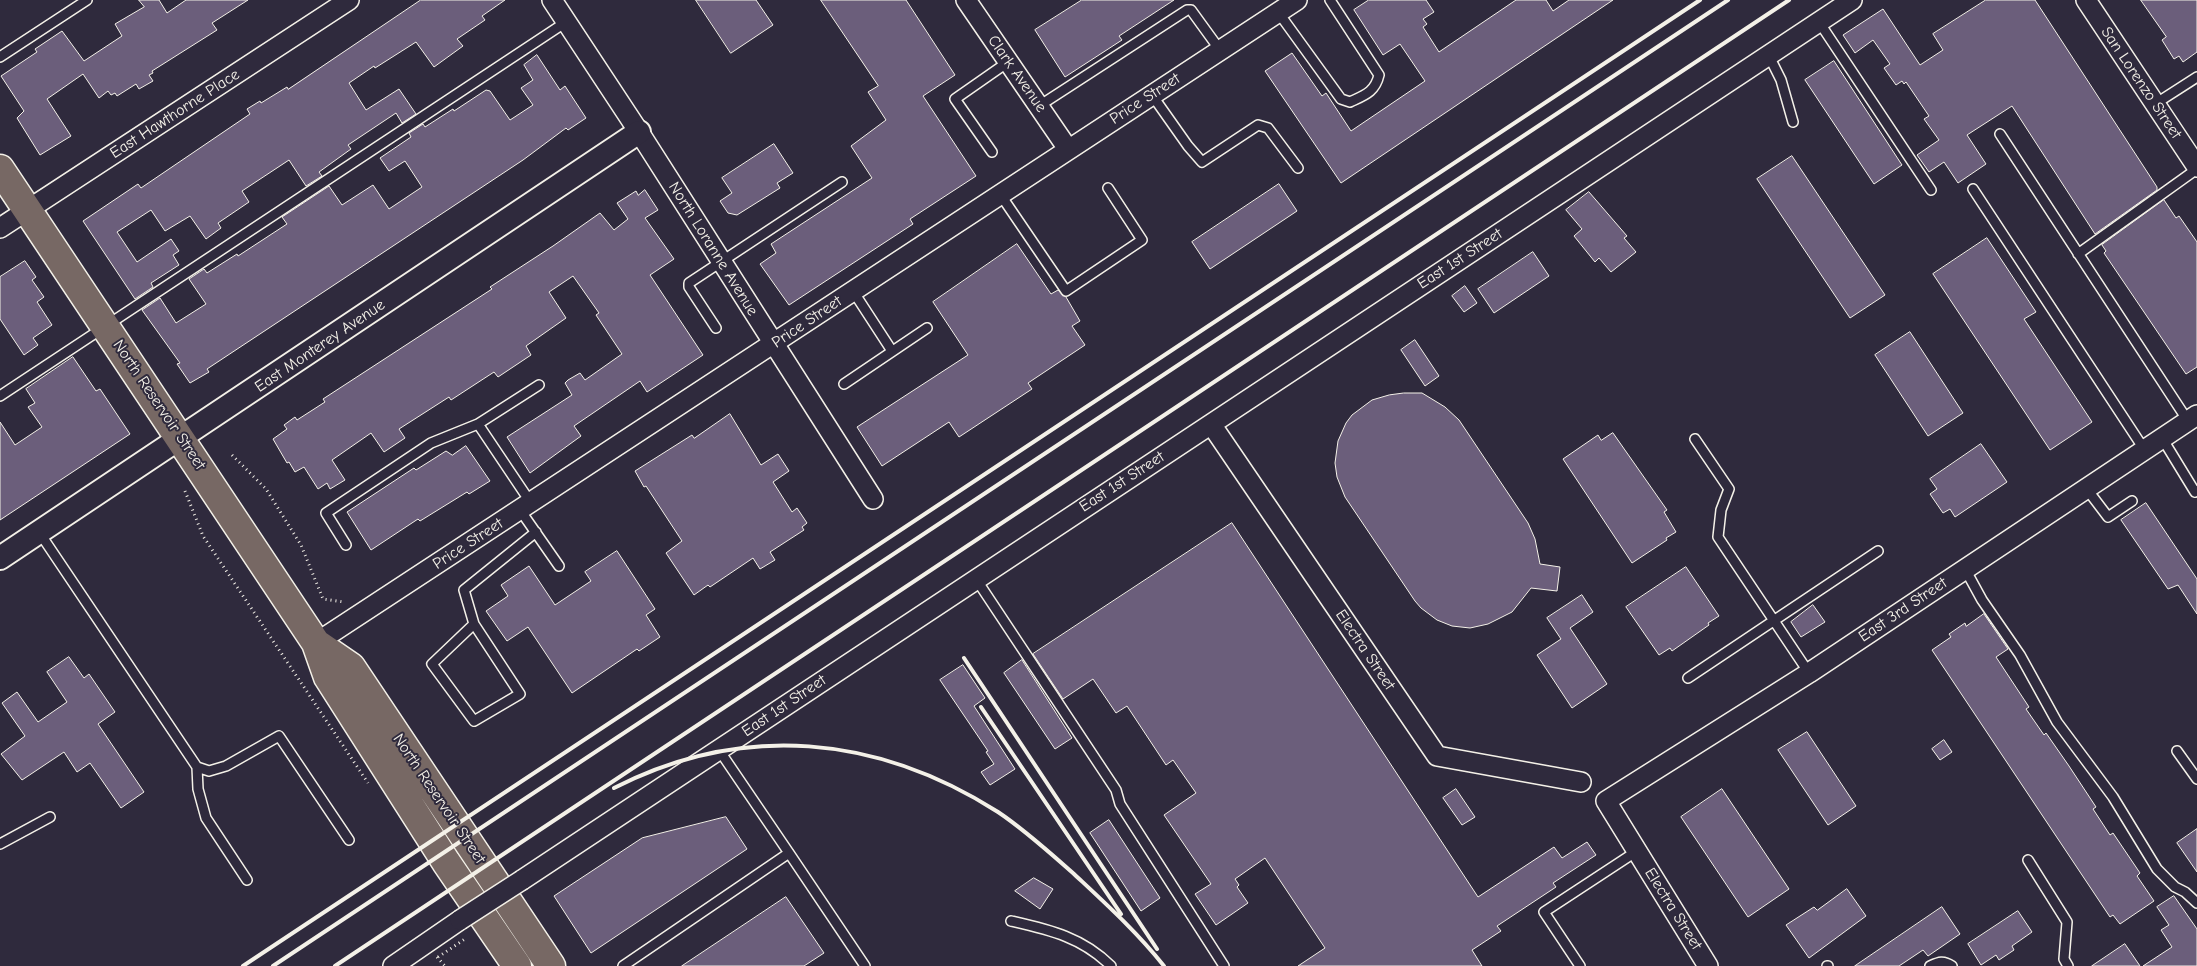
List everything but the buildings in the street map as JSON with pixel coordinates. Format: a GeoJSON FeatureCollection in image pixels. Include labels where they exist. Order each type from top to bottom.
{"type":"FeatureCollection","features":[{"type":"Feature","properties":{"kind":"main road","name":"North Reservoir Street"},"geometry":{"type":"LineString","coordinates":[[0,169],[182,438],[316,643],[328,678],[446,862],[517,966]]}},
{"type":"Feature","properties":{"kind":"main road","name":"North Reservoir Street"},"geometry":{"type":"LineString","coordinates":[[316,643],[350,667],[551,966]]}},
{"type":"Feature","properties":{"kind":"street","name":"East Hawthorne Place"},"geometry":{"type":"LineString","coordinates":[[0,228],[349,0]]}},
{"type":"Feature","properties":{"kind":"street","name":"North Loranne Avenue"},"geometry":{"type":"LineString","coordinates":[[552,0],[640,132],[873,499]]}},
{"type":"Feature","properties":{"kind":"street","name":"Clark Avenue"},"geometry":{"type":"LineString","coordinates":[[966,0],[1068,149]]}},
{"type":"Feature","properties":{"kind":"street","name":"Price Street"},"geometry":{"type":"LineString","coordinates":[[316,643],[1297,0]]}},
{"type":"Feature","properties":{"kind":"street","name":"East 1st Street"},"geometry":{"type":"LineString","coordinates":[[393,966],[976,578],[1852,0]]}},
{"type":"Feature","properties":{"kind":"street","name":"San Lorenzo Street"},"geometry":{"type":"LineString","coordinates":[[2086,0],[2197,168]]}},
{"type":"Feature","properties":{"kind":"street","name":"East Monterey Avenue"},"geometry":{"type":"LineString","coordinates":[[0,558],[640,132]]}},
{"type":"Feature","properties":{"kind":"street","name":"East 3rd Street"},"geometry":{"type":"LineString","coordinates":[[1606,801],[1809,672],[2192,418]]}},
{"type":"Feature","properties":{"kind":"street","name":"Electra Street"},"geometry":{"type":"LineString","coordinates":[[1210,424],[1437,756],[1581,782]]}},
{"type":"Feature","properties":{"kind":"street","name":"Electra Street"},"geometry":{"type":"LineString","coordinates":[[1606,801],[1708,966]]}},
{"type":"Feature","properties":{"kind":"lane"},"geometry":{"type":"LineString","coordinates":[[0,57],[87,0]]}},
{"type":"Feature","properties":{"kind":"lane"},"geometry":{"type":"LineString","coordinates":[[1278,12],[1342,99],[1350,102],[1365,95],[1376,86],[1379,75],[1330,0]]}},
{"type":"Feature","properties":{"kind":"lane"},"geometry":{"type":"LineString","coordinates":[[1039,106],[1187,10],[1191,10],[1220,50]]}},
{"type":"Feature","properties":{"kind":"lane"},"geometry":{"type":"LineString","coordinates":[[0,396],[566,22]]}},
{"type":"Feature","properties":{"kind":"lane"},"geometry":{"type":"LineString","coordinates":[[1819,22],[1931,190]]}},
{"type":"Feature","properties":{"kind":"lane"},"geometry":{"type":"LineString","coordinates":[[1769,56],[1781,80],[1793,122]]}},
{"type":"Feature","properties":{"kind":"lane"},"geometry":{"type":"LineString","coordinates":[[992,152],[955,99],[1008,62]]}},
{"type":"Feature","properties":{"kind":"lane"},"geometry":{"type":"LineString","coordinates":[[2155,104],[2197,76]]}},
{"type":"Feature","properties":{"kind":"lane"},"geometry":{"type":"LineString","coordinates":[[1152,95],[1188,146],[1202,162],[1258,125],[1268,128],[1298,168]]}},
{"type":"Feature","properties":{"kind":"lane"},"geometry":{"type":"LineString","coordinates":[[2000,134],[2078,254],[2192,418]]}},
{"type":"Feature","properties":{"kind":"lane"},"geometry":{"type":"LineString","coordinates":[[2078,254],[2197,168]]}},
{"type":"Feature","properties":{"kind":"lane"},"geometry":{"type":"LineString","coordinates":[[716,328],[689,287],[692,280],[842,182]]}},
{"type":"Feature","properties":{"kind":"lane"},"geometry":{"type":"LineString","coordinates":[[1000,194],[1066,291],[1142,240],[1108,188]]}},
{"type":"Feature","properties":{"kind":"lane"},"geometry":{"type":"LineString","coordinates":[[1972,189],[2144,449]]}},
{"type":"Feature","properties":{"kind":"lane"},"geometry":{"type":"LineString","coordinates":[[853,292],[892,351]]}},
{"type":"Feature","properties":{"kind":"lane"},"geometry":{"type":"LineString","coordinates":[[844,384],[927,328]]}},
{"type":"Feature","properties":{"kind":"lane"},"geometry":{"type":"LineString","coordinates":[[346,545],[326,513],[431,443],[478,424],[539,385]]}},
{"type":"Feature","properties":{"kind":"lane"},"geometry":{"type":"LineString","coordinates":[[478,424],[526,506],[536,532],[559,566]]}},
{"type":"Feature","properties":{"kind":"lane"},"geometry":{"type":"LineString","coordinates":[[2162,438],[2195,492],[2197,490]]}},
{"type":"Feature","properties":{"kind":"lane"},"geometry":{"type":"LineString","coordinates":[[1696,439],[1729,489],[1721,510],[1718,538],[1809,672]]}},
{"type":"Feature","properties":{"kind":"lane"},"geometry":{"type":"LineString","coordinates":[[2086,488],[2108,517],[2132,501]]}},
{"type":"Feature","properties":{"kind":"lane"},"geometry":{"type":"LineString","coordinates":[[39,532],[197,767],[198,789],[206,818],[248,880]]}},
{"type":"Feature","properties":{"kind":"lane"},"geometry":{"type":"LineString","coordinates":[[474,624],[432,664],[474,721],[520,694],[474,624],[464,590],[536,532]]}},
{"type":"Feature","properties":{"kind":"lane"},"geometry":{"type":"LineString","coordinates":[[1688,678],[1878,551]]}},
{"type":"Feature","properties":{"kind":"lane"},"geometry":{"type":"LineString","coordinates":[[1964,568],[1982,600],[2020,655],[2057,722],[2113,797],[2157,869],[2175,887],[2185,892],[2197,903]]}},
{"type":"Feature","properties":{"kind":"lane"},"geometry":{"type":"LineString","coordinates":[[976,578],[1116,790],[1120,804],[1224,966]]}},
{"type":"Feature","properties":{"kind":"lane"},"geometry":{"type":"LineString","coordinates":[[197,767],[209,771],[226,766],[279,736],[349,840]]}},
{"type":"Feature","properties":{"kind":"lane"},"geometry":{"type":"LineString","coordinates":[[720,750],[865,966]]}},
{"type":"Feature","properties":{"kind":"lane"},"geometry":{"type":"LineString","coordinates":[[2177,751],[2197,780]]}},
{"type":"Feature","properties":{"kind":"lane"},"geometry":{"type":"LineString","coordinates":[[0,844],[50,817]]}},
{"type":"Feature","properties":{"kind":"lane"},"geometry":{"type":"LineString","coordinates":[[1580,966],[1544,912],[1637,851]]}},
{"type":"Feature","properties":{"kind":"lane"},"geometry":{"type":"LineString","coordinates":[[623,966],[789,853]]}},
{"type":"Feature","properties":{"kind":"lane"},"geometry":{"type":"LineString","coordinates":[[2028,860],[2067,922],[2064,958],[2068,966]]}},
{"type":"Feature","properties":{"kind":"lane"},"geometry":{"type":"LineString","coordinates":[[1011,921],[1057,932],[1087,946],[1111,966]]}},
{"type":"Feature","properties":{"kind":"lane"},"geometry":{"type":"LineString","coordinates":[[1930,966],[1938,962],[1945,962],[1952,966]]}},
{"type":"Feature","properties":{"kind":"path"},"geometry":{"type":"LineString","coordinates":[[232,455],[266,490],[301,545],[323,599],[345,602]]}},
{"type":"Feature","properties":{"kind":"path"},"geometry":{"type":"LineString","coordinates":[[438,957],[445,966]]}},
{"type":"Feature","properties":{"kind":"railway"},"geometry":{"type":"LineString","coordinates":[[243,966],[1700,0]]}},
{"type":"Feature","properties":{"kind":"railway"},"geometry":{"type":"LineString","coordinates":[[273,966],[1728,0]]}},
{"type":"Feature","properties":{"kind":"railway"},"geometry":{"type":"LineString","coordinates":[[335,966],[1789,0]]}},
{"type":"Feature","properties":{"kind":"railway"},"geometry":{"type":"LineString","coordinates":[[964,658],[1157,949]]}},
{"type":"Feature","properties":{"kind":"railway"},"geometry":{"type":"LineString","coordinates":[[981,707],[1121,914]]}},
{"type":"Feature","properties":{"kind":"railway"},"geometry":{"type":"LineString","coordinates":[[614,788],[663,767],[711,753],[760,746],[809,746],[857,753],[905,766],[952,786],[998,812],[1018,826],[1109,907],[1143,941],[1164,966]]}}]}
